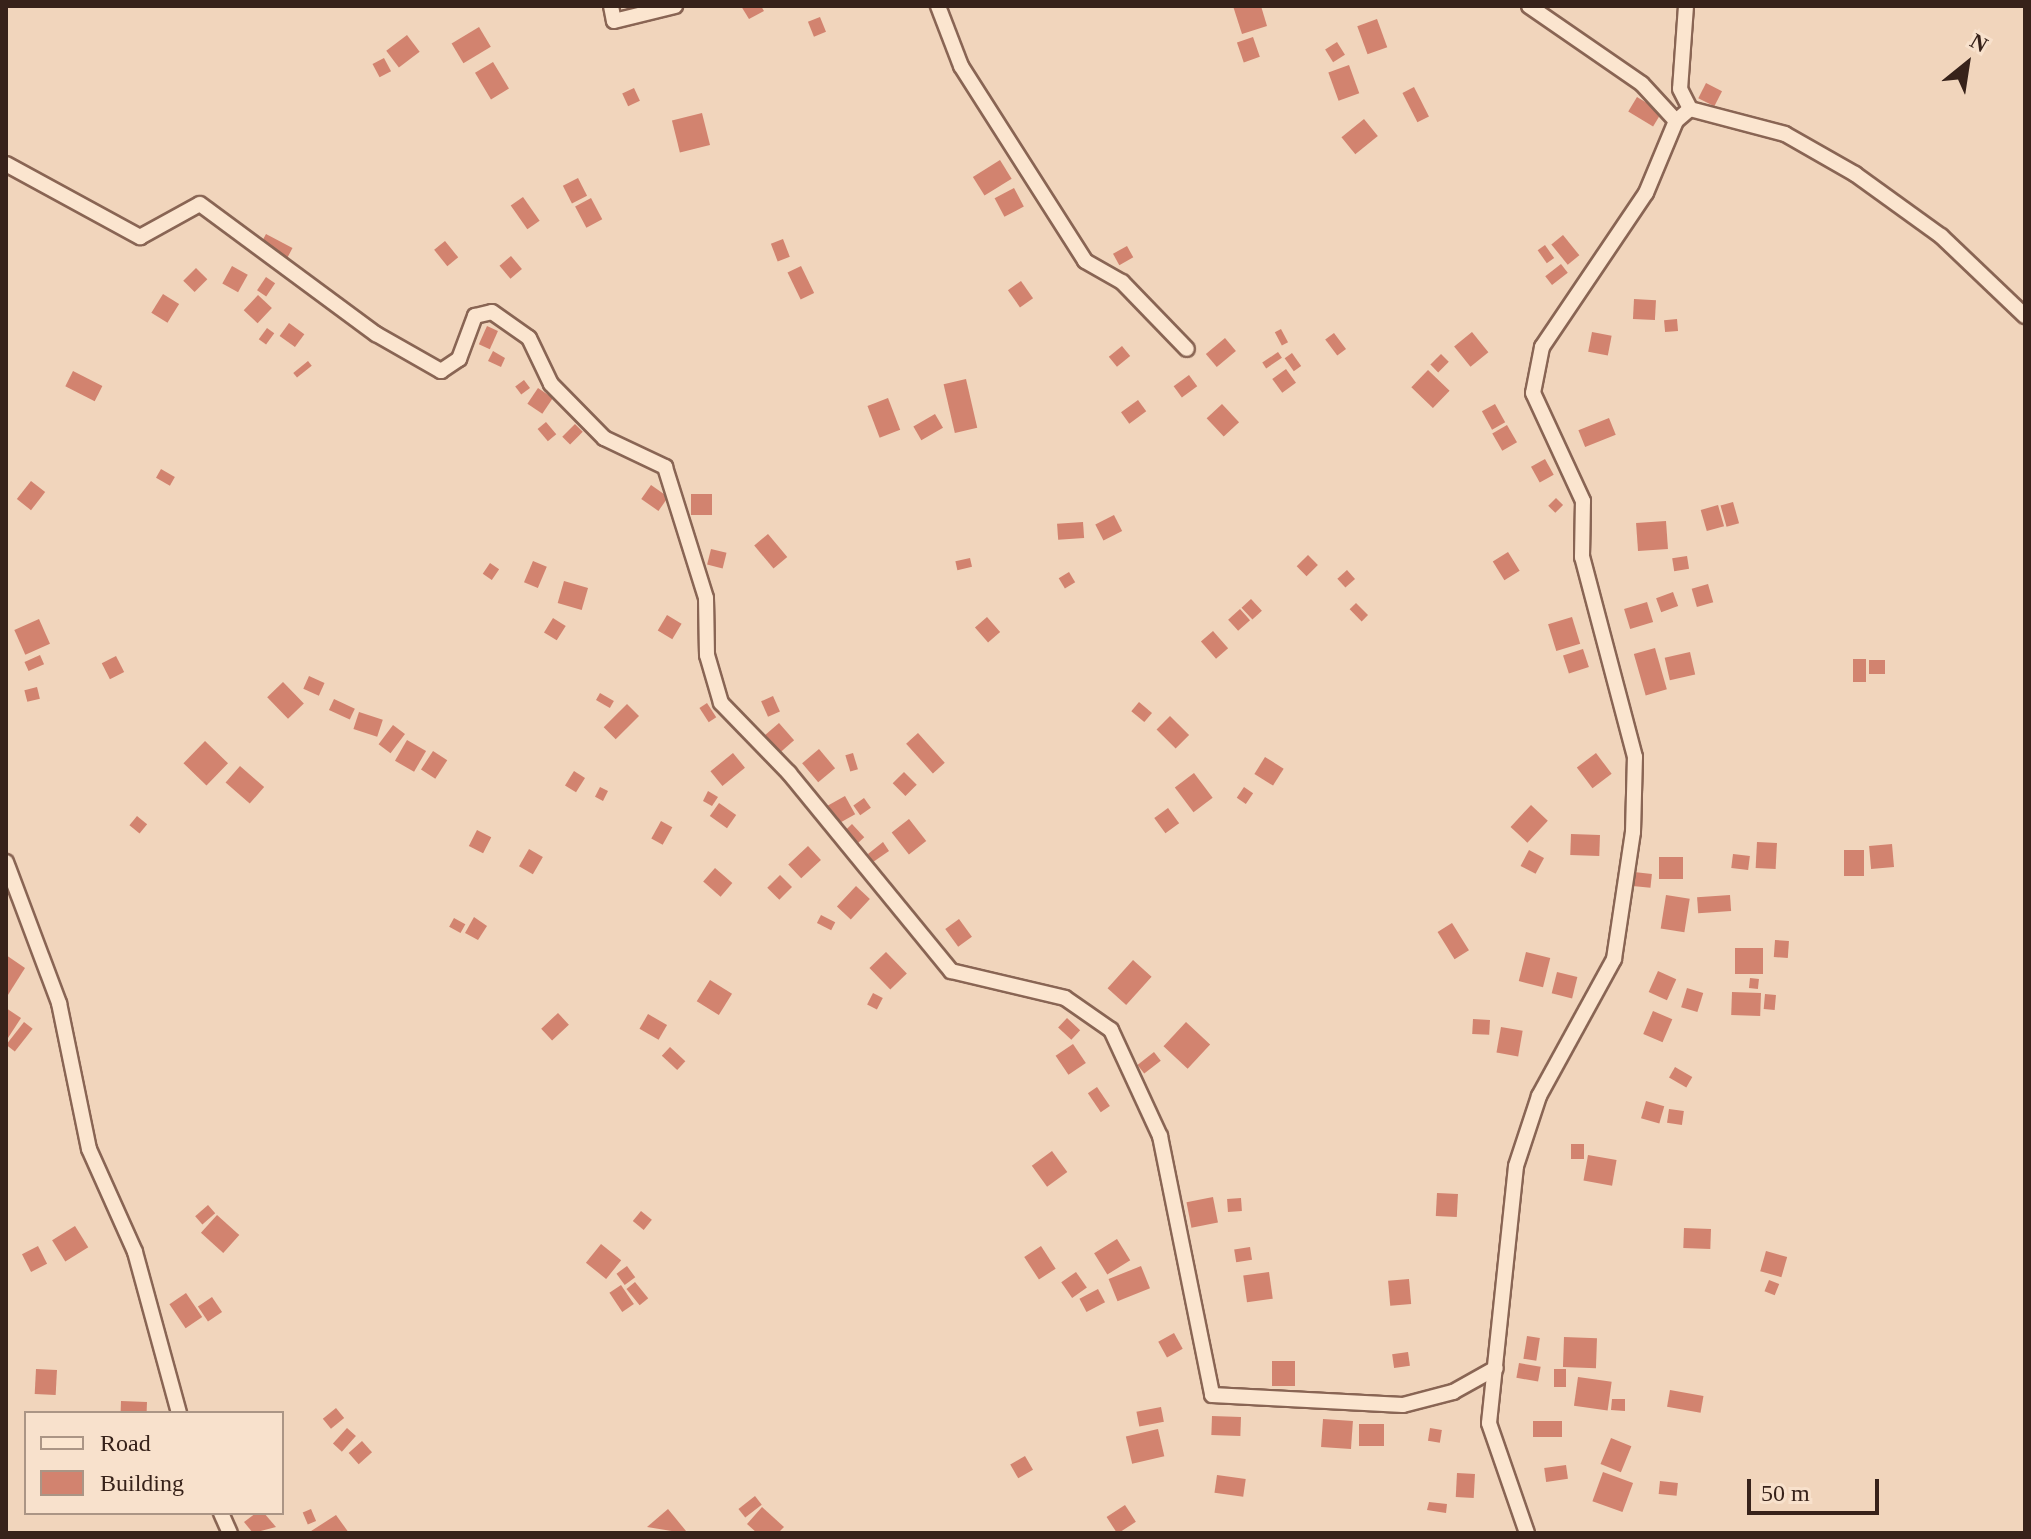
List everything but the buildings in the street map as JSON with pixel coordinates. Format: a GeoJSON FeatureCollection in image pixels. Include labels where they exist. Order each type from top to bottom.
{"type":"FeatureCollection","features":[{"type":"Feature","properties":{"kind":"street"},"geometry":{"type":"LineString","coordinates":[[611,6],[614,21],[675,6]]}},
{"type":"Feature","properties":{"kind":"street"},"geometry":{"type":"LineString","coordinates":[[938,6],[961,66],[1085,261],[1122,282],[1187,349]]}},
{"type":"Feature","properties":{"kind":"street"},"geometry":{"type":"LineString","coordinates":[[1529,6],[1642,84],[1676,121]]}},
{"type":"Feature","properties":{"kind":"street"},"geometry":{"type":"LineString","coordinates":[[1686,6],[1680,89],[1690,109],[1785,134],[1855,174],[1941,236],[2025,316]]}},
{"type":"Feature","properties":{"kind":"street"},"geometry":{"type":"LineString","coordinates":[[1527,1533],[1489,1423],[1525,1130],[1614,959],[1633,832],[1635,757],[1582,557],[1583,501],[1533,393],[1542,347],[1646,193],[1676,121],[1690,109]]}},
{"type":"Feature","properties":{"kind":"street"},"geometry":{"type":"LineString","coordinates":[[6,164],[140,237],[200,204],[388,342],[441,371],[459,359],[475,316],[492,312],[529,338],[551,384],[604,438],[665,467],[706,598],[707,655],[721,703],[789,773],[951,971],[1065,998],[1111,1030],[1160,1136],[1212,1395],[1403,1405],[1453,1392],[1496,1368]]}},
{"type":"Feature","properties":{"kind":"street"},"geometry":{"type":"LineString","coordinates":[[6,862],[59,1003],[89,1149],[135,1252],[178,1411]]}}]}
